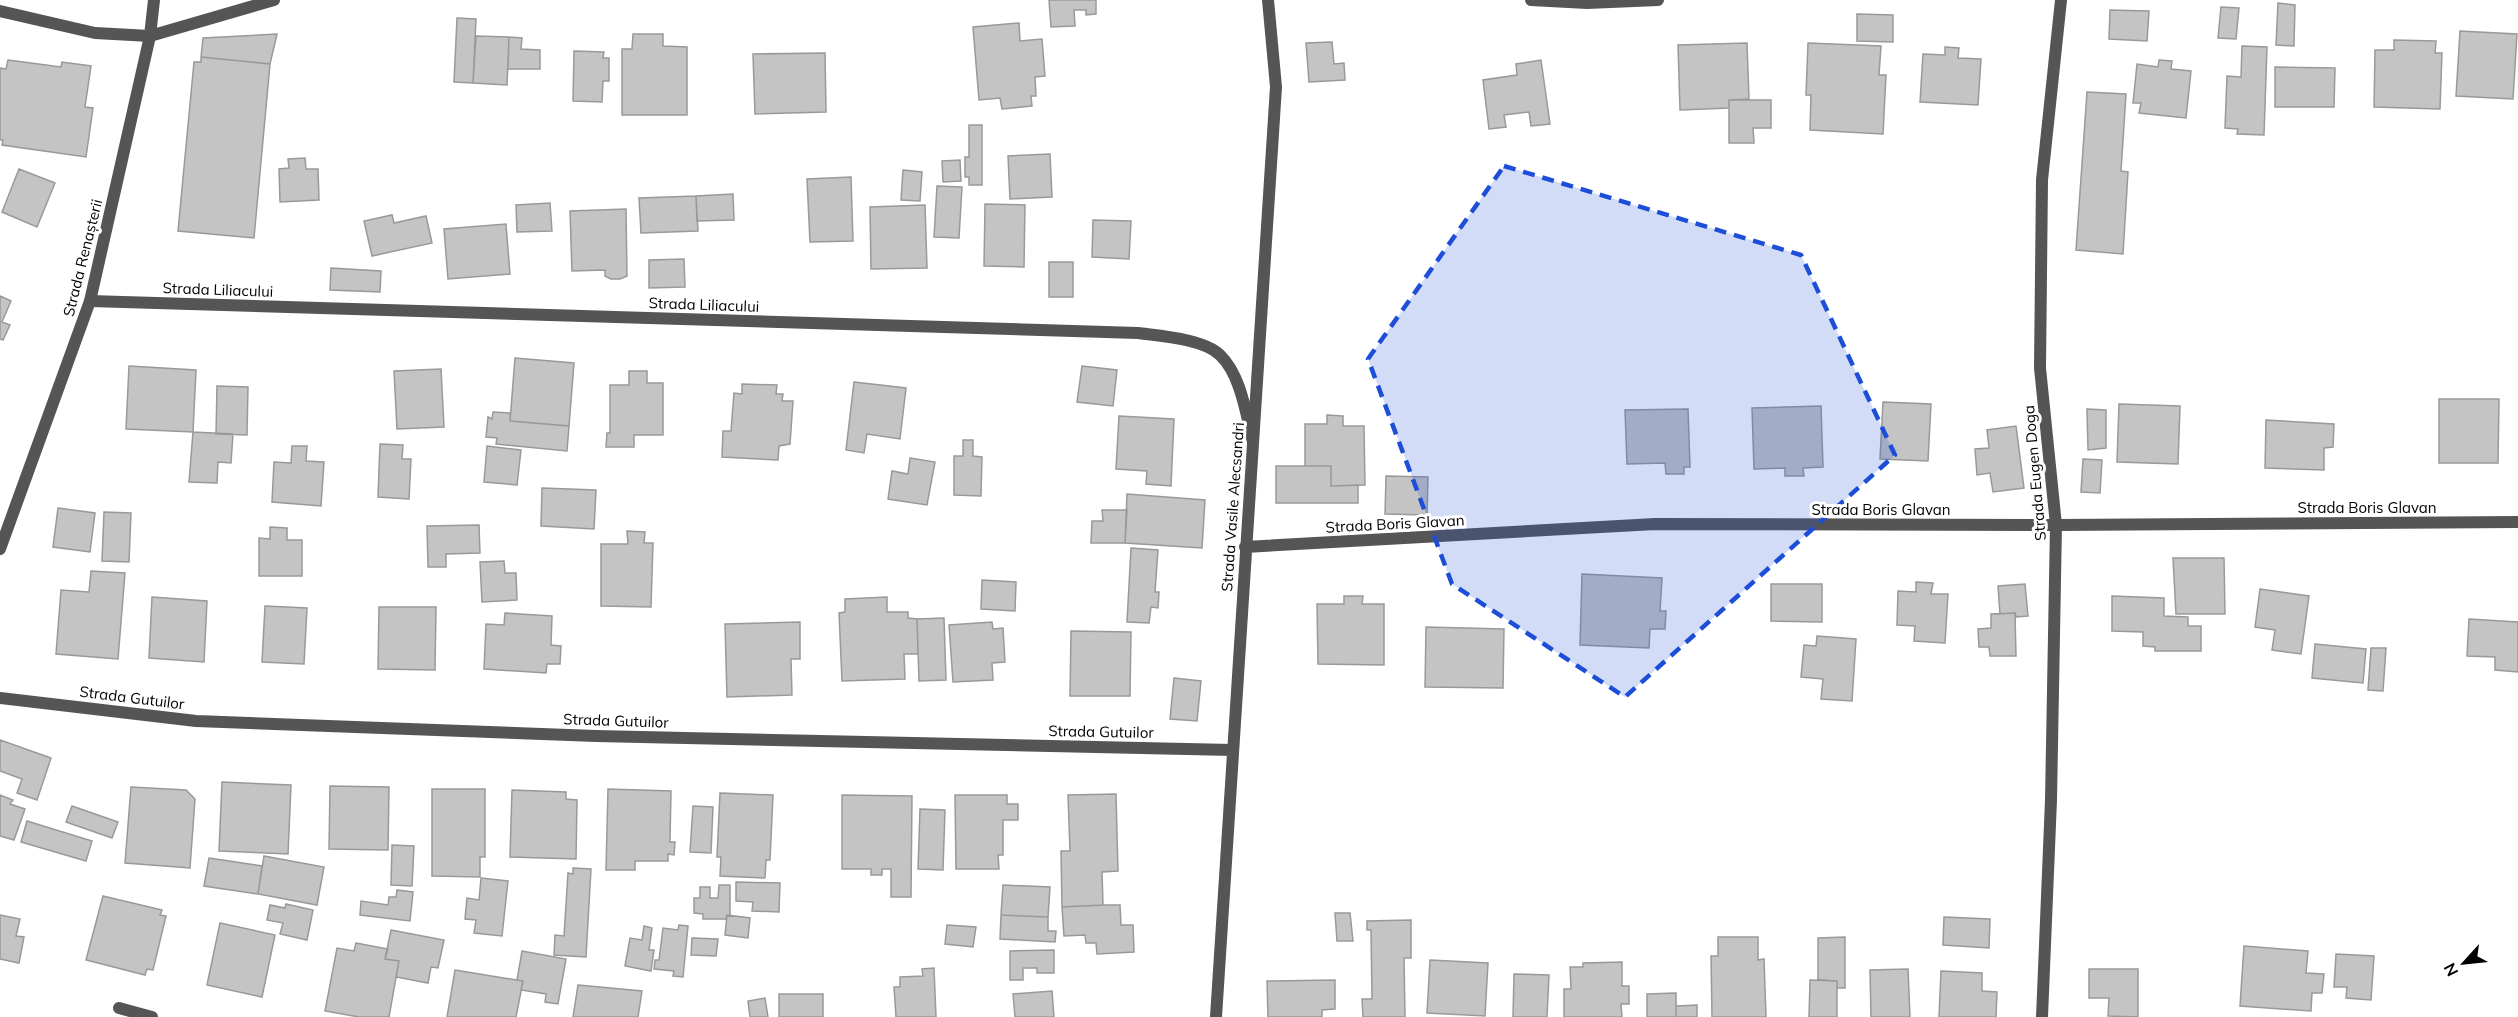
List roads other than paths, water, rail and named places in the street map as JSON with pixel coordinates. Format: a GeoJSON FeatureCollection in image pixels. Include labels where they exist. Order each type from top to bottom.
{"type":"FeatureCollection","features":[{"type":"Feature","properties":{"kind":"street","name":"Strada Renașterii"},"geometry":{"type":"LineString","coordinates":[[0,549],[90,302],[150,36],[154,0]]}},
{"type":"Feature","properties":{"kind":"street"},"geometry":{"type":"LineString","coordinates":[[0,11],[95,33],[150,36],[274,0]]}},
{"type":"Feature","properties":{"kind":"street","name":"Strada Vasile Alecsandri"},"geometry":{"type":"LineString","coordinates":[[1216,1017],[1276,87],[1268,0]]}},
{"type":"Feature","properties":{"kind":"street"},"geometry":{"type":"LineString","coordinates":[[1531,0],[1587,3],[1658,0]]}},
{"type":"Feature","properties":{"kind":"street","name":"Strada Eugen Doga"},"geometry":{"type":"LineString","coordinates":[[2042,1017],[2051,800],[2056,525],[2040,368],[2042,180],[2061,0]]}},
{"type":"Feature","properties":{"kind":"street","name":"Strada Liliacului"},"geometry":{"type":"LineString","coordinates":[[90,302],[1138,333],[1187,339],[1219,354],[1238,385],[1253,442]]}},
{"type":"Feature","properties":{"kind":"street","name":"Strada Boris Glavan"},"geometry":{"type":"LineString","coordinates":[[1245,547],[1655,524],[2056,525],[2518,522]]}},
{"type":"Feature","properties":{"kind":"street","name":"Strada Gutuilor"},"geometry":{"type":"LineString","coordinates":[[0,698],[196,721],[596,736],[1232,750]]}},
{"type":"Feature","properties":{"kind":"street"},"geometry":{"type":"LineString","coordinates":[[119,1008],[152,1017]]}}]}
